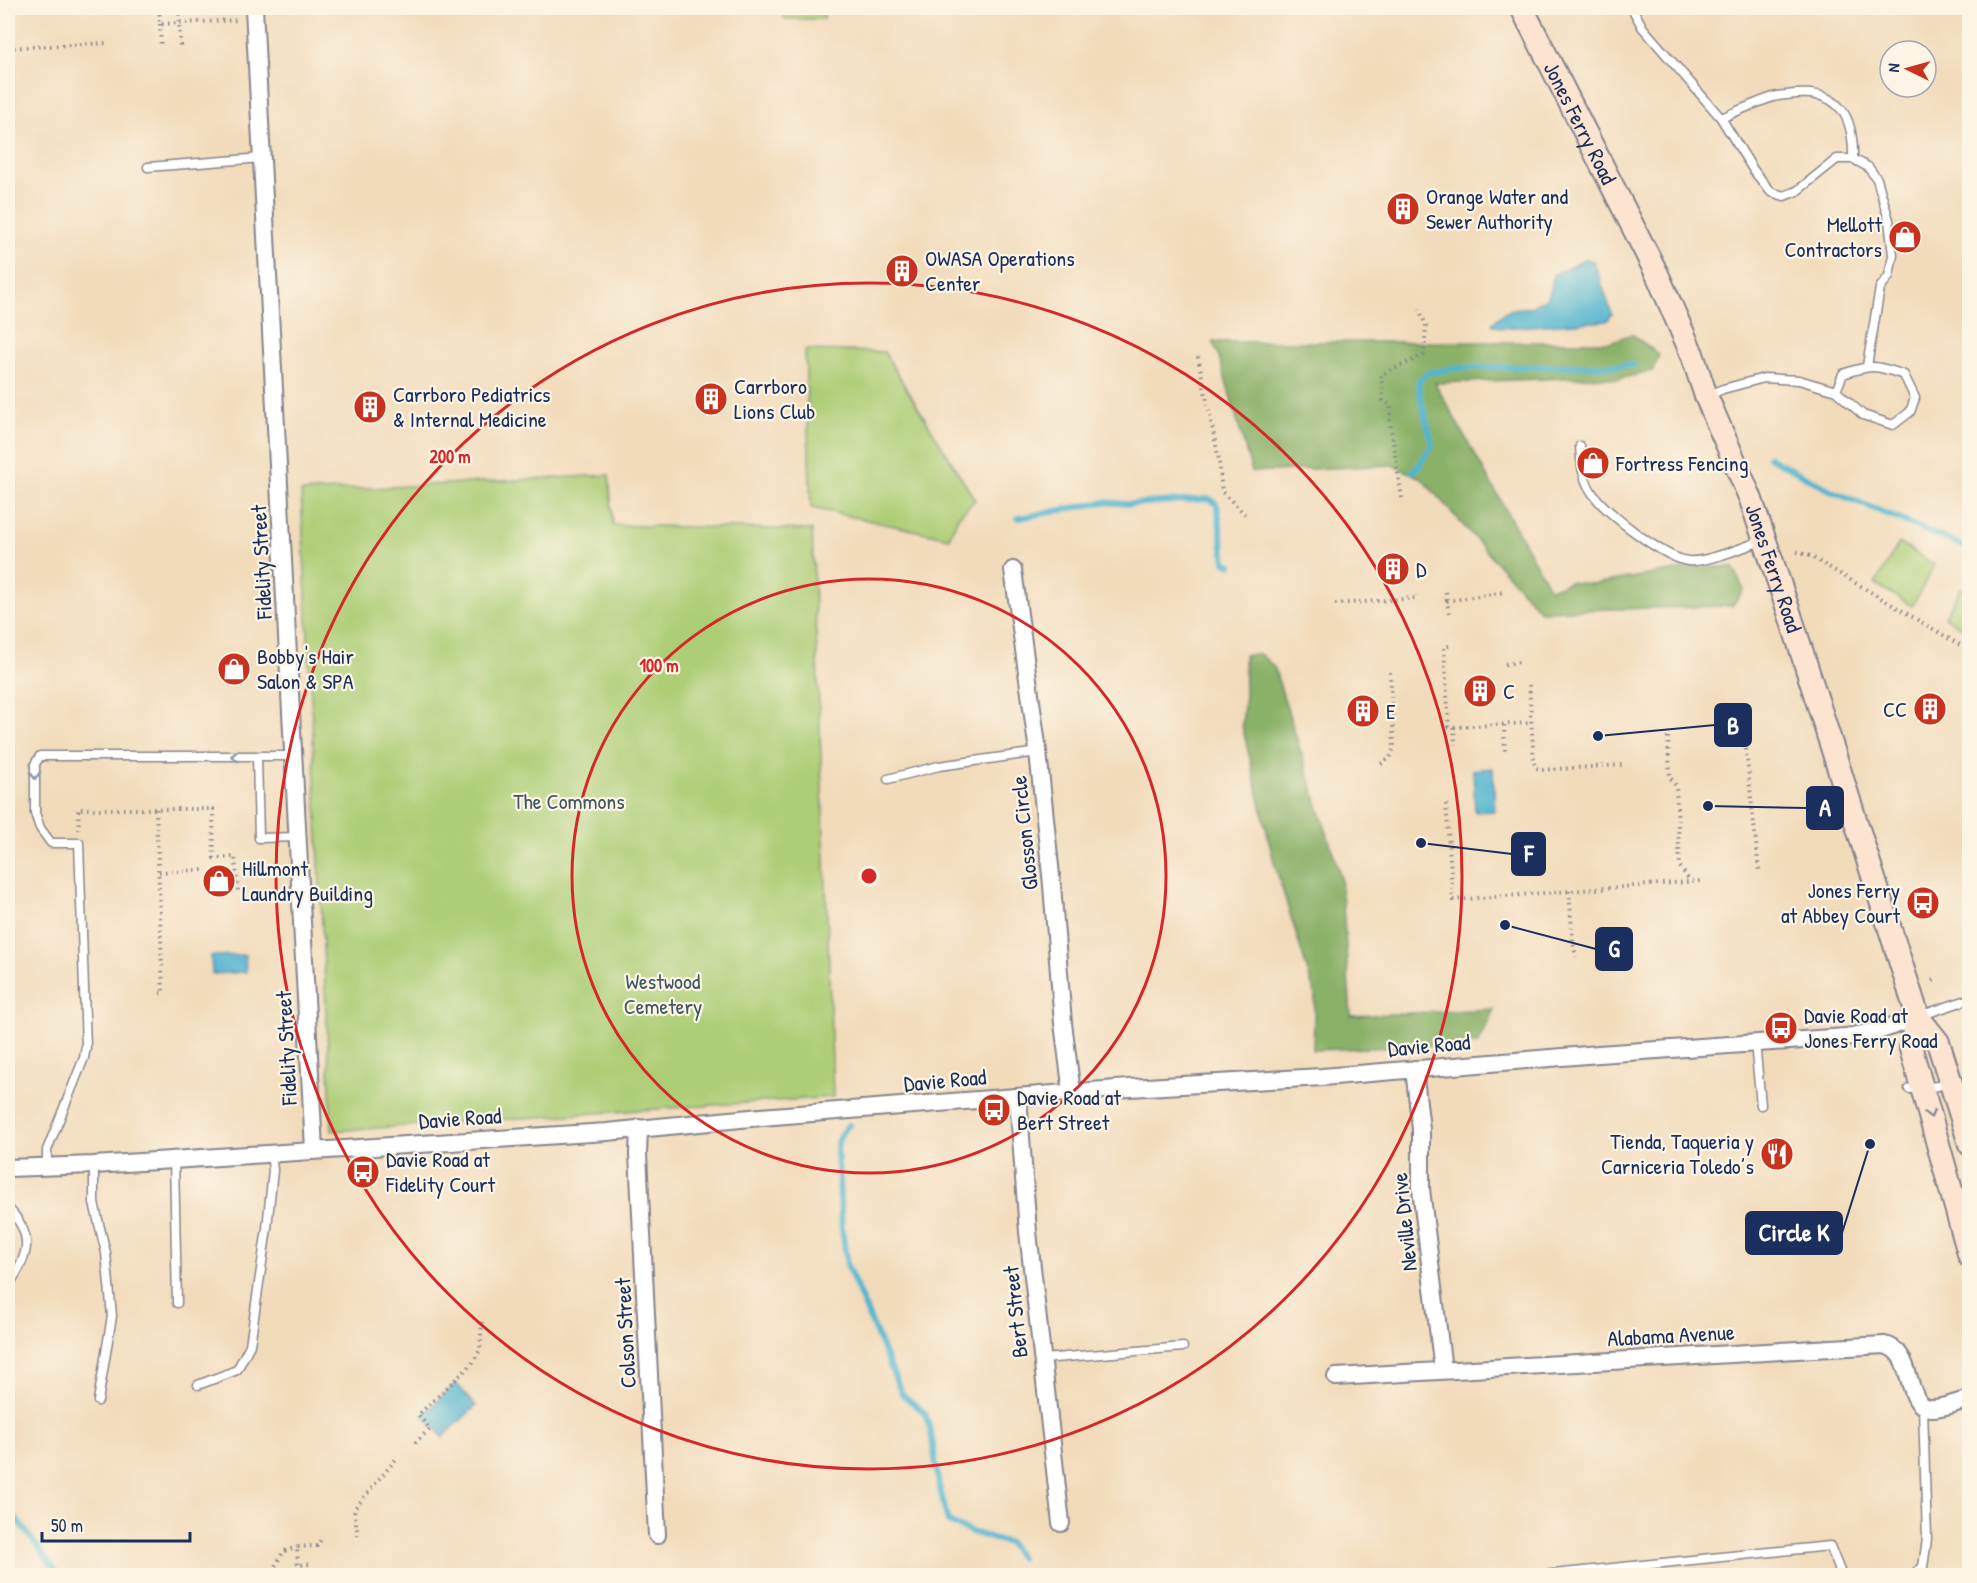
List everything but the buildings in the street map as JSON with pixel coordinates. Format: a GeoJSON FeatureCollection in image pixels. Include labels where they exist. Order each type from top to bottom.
{"type":"FeatureCollection","features":[{"type":"Feature","properties":{"kind":"main road","name":"Jones Ferry Road"},"geometry":{"type":"LineString","coordinates":[[1522,8],[1657,274],[1750,498],[1790,612],[1918,1017],[1938,1042],[1970,1143]]}},
{"type":"Feature","properties":{"kind":"main road","name":"Jones Ferry Road"},"geometry":{"type":"LineString","coordinates":[[1918,1017],[1911,1049],[1970,1257]]}},
{"type":"Feature","properties":{"kind":"street","name":"Fidelity Street"},"geometry":{"type":"LineString","coordinates":[[254,13],[314,1150]]}},
{"type":"Feature","properties":{"kind":"street","name":"Glosson Circle"},"geometry":{"type":"LineString","coordinates":[[1013,570],[1038,752],[1063,1023],[1072,1093]]}},
{"type":"Feature","properties":{"kind":"street","name":"Davie Road"},"geometry":{"type":"LineString","coordinates":[[8,1168],[94,1165],[607,1132],[1018,1097],[1846,1037],[1878,1031],[1918,1017]]}},
{"type":"Feature","properties":{"kind":"street","name":"Neville Drive"},"geometry":{"type":"LineString","coordinates":[[1414,1070],[1421,1129],[1421,1189],[1443,1370]]}},
{"type":"Feature","properties":{"kind":"street","name":"Bert Street"},"geometry":{"type":"LineString","coordinates":[[1018,1097],[1028,1232],[1061,1523]]}},
{"type":"Feature","properties":{"kind":"street","name":"Colson Street"},"geometry":{"type":"LineString","coordinates":[[639,1128],[638,1154],[657,1535]]}},
{"type":"Feature","properties":{"kind":"street","name":"Alabama Avenue"},"geometry":{"type":"LineString","coordinates":[[1336,1377],[1884,1345],[1891,1346],[1900,1356],[1917,1401],[1923,1407]]}},
{"type":"Feature","properties":{"kind":"street"},"geometry":{"type":"LineString","coordinates":[[1923,1407],[1933,1408],[1970,1399]]}},
{"type":"Feature","properties":{"kind":"lane"},"geometry":{"type":"LineString","coordinates":[[1632,8],[1644,28],[1721,118],[1754,171],[1771,192],[1784,196],[1797,191],[1837,159],[1853,159],[1868,168],[1876,179],[1889,220],[1893,255],[1888,276],[1880,288],[1867,366]]}},
{"type":"Feature","properties":{"kind":"lane"},"geometry":{"type":"LineString","coordinates":[[1721,118],[1775,96],[1821,95],[1840,106],[1849,120],[1853,141],[1853,159]]}},
{"type":"Feature","properties":{"kind":"lane"},"geometry":{"type":"LineString","coordinates":[[148,167],[262,158]]}},
{"type":"Feature","properties":{"kind":"lane"},"geometry":{"type":"LineString","coordinates":[[1707,396],[1723,389],[1764,378],[1799,380],[1836,391],[1863,415],[1893,425],[1910,412],[1915,398],[1904,375],[1887,369],[1867,366],[1843,374],[1836,391]]}},
{"type":"Feature","properties":{"kind":"lane"},"geometry":{"type":"LineString","coordinates":[[1580,446],[1582,471],[1590,491],[1605,510],[1664,551],[1688,561],[1724,554],[1764,540]]}},
{"type":"Feature","properties":{"kind":"lane"},"geometry":{"type":"LineString","coordinates":[[888,779],[939,766],[1038,752]]}},
{"type":"Feature","properties":{"kind":"lane"},"geometry":{"type":"LineString","coordinates":[[46,1166],[47,1150],[84,1058],[86,1047],[79,843],[51,843],[40,828],[35,813],[35,764],[40,756],[294,756]]}},
{"type":"Feature","properties":{"kind":"lane"},"geometry":{"type":"LineString","coordinates":[[257,756],[259,838],[298,837]]}},
{"type":"Feature","properties":{"kind":"lane"},"geometry":{"type":"LineString","coordinates":[[1918,1017],[1970,999]]}},
{"type":"Feature","properties":{"kind":"lane"},"geometry":{"type":"LineString","coordinates":[[1755,1042],[1761,1105]]}},
{"type":"Feature","properties":{"kind":"lane"},"geometry":{"type":"LineString","coordinates":[[198,1385],[237,1370],[250,1345],[267,1228],[273,1170],[271,1153]]}},
{"type":"Feature","properties":{"kind":"lane"},"geometry":{"type":"LineString","coordinates":[[174,1160],[177,1303]]}},
{"type":"Feature","properties":{"kind":"lane"},"geometry":{"type":"LineString","coordinates":[[94,1165],[94,1203],[106,1253],[112,1316],[98,1401]]}},
{"type":"Feature","properties":{"kind":"lane"},"geometry":{"type":"LineString","coordinates":[[8,1208],[19,1220],[27,1240],[23,1263],[8,1286]]}},
{"type":"Feature","properties":{"kind":"lane"},"geometry":{"type":"LineString","coordinates":[[1043,1359],[1184,1347]]}},
{"type":"Feature","properties":{"kind":"lane"},"geometry":{"type":"LineString","coordinates":[[1911,1575],[1923,1567],[1927,1539],[1923,1407]]}},
{"type":"Feature","properties":{"kind":"lane"},"geometry":{"type":"LineString","coordinates":[[1534,1575],[1830,1546],[1842,1575]]}},
{"type":"Feature","properties":{"kind":"path"},"geometry":{"type":"LineString","coordinates":[[159,8],[161,48]]}},
{"type":"Feature","properties":{"kind":"path"},"geometry":{"type":"LineString","coordinates":[[179,8],[180,47]]}},
{"type":"Feature","properties":{"kind":"path"},"geometry":{"type":"LineString","coordinates":[[160,24],[180,24],[254,13]]}},
{"type":"Feature","properties":{"kind":"path"},"geometry":{"type":"LineString","coordinates":[[8,48],[109,43]]}},
{"type":"Feature","properties":{"kind":"path"},"geometry":{"type":"LineString","coordinates":[[1402,498],[1390,422],[1391,406],[1383,400],[1382,375],[1424,355],[1426,325],[1419,309]]}},
{"type":"Feature","properties":{"kind":"path"},"geometry":{"type":"LineString","coordinates":[[1198,357],[1219,460],[1222,492],[1245,514]]}},
{"type":"Feature","properties":{"kind":"path"},"geometry":{"type":"LineString","coordinates":[[1797,552],[1810,556],[1970,651]]}},
{"type":"Feature","properties":{"kind":"path"},"geometry":{"type":"LineString","coordinates":[[1446,592],[1449,613]]}},
{"type":"Feature","properties":{"kind":"path"},"geometry":{"type":"LineString","coordinates":[[1447,601],[1505,592]]}},
{"type":"Feature","properties":{"kind":"path"},"geometry":{"type":"LineString","coordinates":[[1335,604],[1416,598],[1416,595]]}},
{"type":"Feature","properties":{"kind":"path"},"geometry":{"type":"LineString","coordinates":[[1449,646],[1444,646],[1449,727],[1531,723]]}},
{"type":"Feature","properties":{"kind":"path"},"geometry":{"type":"LineString","coordinates":[[1505,664],[1520,662]]}},
{"type":"Feature","properties":{"kind":"path"},"geometry":{"type":"LineString","coordinates":[[1381,764],[1390,758],[1394,748],[1390,670],[1388,671]]}},
{"type":"Feature","properties":{"kind":"path"},"geometry":{"type":"LineString","coordinates":[[1529,685],[1536,768],[1542,770],[1622,765],[1621,762]]}},
{"type":"Feature","properties":{"kind":"path"},"geometry":{"type":"LineString","coordinates":[[1504,725],[1505,755]]}},
{"type":"Feature","properties":{"kind":"path"},"geometry":{"type":"LineString","coordinates":[[1454,727],[1455,745]]}},
{"type":"Feature","properties":{"kind":"path"},"geometry":{"type":"LineString","coordinates":[[1744,731],[1760,871]]}},
{"type":"Feature","properties":{"kind":"path"},"geometry":{"type":"LineString","coordinates":[[1668,737],[1670,777],[1676,786],[1680,867],[1690,881]]}},
{"type":"Feature","properties":{"kind":"path"},"geometry":{"type":"LineString","coordinates":[[1446,804],[1453,900],[1700,880]]}},
{"type":"Feature","properties":{"kind":"path"},"geometry":{"type":"LineString","coordinates":[[79,843],[78,809],[213,809],[214,858],[235,857],[238,891],[236,891]]}},
{"type":"Feature","properties":{"kind":"path"},"geometry":{"type":"LineString","coordinates":[[156,809],[163,993],[160,993]]}},
{"type":"Feature","properties":{"kind":"path"},"geometry":{"type":"LineString","coordinates":[[159,872],[203,870]]}},
{"type":"Feature","properties":{"kind":"path"},"geometry":{"type":"LineString","coordinates":[[1569,891],[1576,957]]}},
{"type":"Feature","properties":{"kind":"path"},"geometry":{"type":"LineString","coordinates":[[415,1443],[430,1429],[418,1416],[472,1364],[480,1350],[482,1322]]}},
{"type":"Feature","properties":{"kind":"path"},"geometry":{"type":"LineString","coordinates":[[358,1536],[354,1509],[397,1458]]}},
{"type":"Feature","properties":{"kind":"path"},"geometry":{"type":"LineString","coordinates":[[269,1575],[284,1551],[297,1547],[317,1546],[322,1538]]}},
{"type":"Feature","properties":{"kind":"path"},"geometry":{"type":"LineString","coordinates":[[297,1547],[298,1565],[309,1564]]}},
{"type":"Feature","properties":{"kind":"green space"},"geometry":{"type":"Polygon","coordinates":[[[784,8],[824,8],[824,19],[784,19],[784,8]]]}},
{"type":"Feature","properties":{"kind":"green space"},"geometry":{"type":"Polygon","coordinates":[[[1632,334],[1659,355],[1652,371],[1619,379],[1595,377],[1435,383],[1550,589],[1569,582],[1593,584],[1695,567],[1733,567],[1744,590],[1732,606],[1540,611],[1421,478],[1392,465],[1252,472],[1213,342],[1610,342],[1632,334]]]}},
{"type":"Feature","properties":{"kind":"green space"},"geometry":{"type":"Polygon","coordinates":[[[805,350],[884,352],[975,500],[958,517],[949,538],[811,508],[805,350]]]}},
{"type":"Feature","properties":{"kind":"green space","name":"The Commons"},"geometry":{"type":"Polygon","coordinates":[[[609,475],[613,525],[812,530],[833,1097],[332,1131],[301,492],[609,475]]]}},
{"type":"Feature","properties":{"kind":"green space"},"geometry":{"type":"Polygon","coordinates":[[[1899,543],[1935,565],[1912,606],[1875,584],[1899,543]]]}},
{"type":"Feature","properties":{"kind":"green space"},"geometry":{"type":"Polygon","coordinates":[[[1961,588],[1969,594],[1969,632],[1944,617],[1961,588]]]}},
{"type":"Feature","properties":{"kind":"green space"},"geometry":{"type":"Polygon","coordinates":[[[1260,654],[1274,667],[1341,878],[1351,1016],[1494,1009],[1478,1044],[1313,1050],[1315,995],[1274,862],[1242,725],[1245,694],[1244,655],[1260,654]]]}},
{"type":"Feature","properties":{"kind":"water"},"geometry":{"type":"Polygon","coordinates":[[[1587,259],[1594,262],[1612,314],[1607,321],[1501,328],[1492,324],[1512,309],[1532,307],[1544,301],[1550,293],[1554,274],[1587,259]]]}},
{"type":"Feature","properties":{"kind":"water"},"geometry":{"type":"Polygon","coordinates":[[[1493,768],[1495,811],[1475,812],[1473,770],[1493,768]]]}},
{"type":"Feature","properties":{"kind":"water"},"geometry":{"type":"Polygon","coordinates":[[[245,955],[246,972],[212,974],[211,956],[245,955]]]}},
{"type":"Feature","properties":{"kind":"water"},"geometry":{"type":"Polygon","coordinates":[[[456,1383],[476,1406],[443,1437],[423,1415],[456,1383]]]}},
{"type":"Feature","properties":{"kind":"waterway"},"geometry":{"type":"LineString","coordinates":[[1412,471],[1418,467],[1432,445],[1418,381],[1427,373],[1458,368],[1634,365]]}},
{"type":"Feature","properties":{"kind":"waterway"},"geometry":{"type":"LineString","coordinates":[[1769,457],[1834,492],[1970,549]]}},
{"type":"Feature","properties":{"kind":"waterway"},"geometry":{"type":"LineString","coordinates":[[1018,518],[1104,502],[1129,504],[1210,499],[1217,505],[1225,562],[1231,565]]}},
{"type":"Feature","properties":{"kind":"waterway"},"geometry":{"type":"LineString","coordinates":[[849,1125],[840,1136],[837,1150],[842,1229],[847,1265],[902,1394],[925,1413],[931,1432],[939,1485],[948,1522],[971,1532],[1009,1543],[1020,1558]]}},
{"type":"Feature","properties":{"kind":"waterway"},"geometry":{"type":"LineString","coordinates":[[8,1508],[60,1576]]}},
{"type":"Feature","properties":{"kind":"place","name":"Orange Water and Sewer Authority"},"geometry":{"type":"Point","coordinates":[1403,209]}},
{"type":"Feature","properties":{"kind":"place","name":"Mellott Contractors"},"geometry":{"type":"Point","coordinates":[1905,237]}},
{"type":"Feature","properties":{"kind":"place","name":"OWASA Operations Center"},"geometry":{"type":"Point","coordinates":[902,271]}},
{"type":"Feature","properties":{"kind":"place","name":"Carrboro Lions Club"},"geometry":{"type":"Point","coordinates":[711,399]}},
{"type":"Feature","properties":{"kind":"place","name":"Carrboro Pediatrics & Internal Medicine"},"geometry":{"type":"Point","coordinates":[370,407]}},
{"type":"Feature","properties":{"kind":"place","name":"Fortress Fencing"},"geometry":{"type":"Point","coordinates":[1593,463]}},
{"type":"Feature","properties":{"kind":"place","name":"D"},"geometry":{"type":"Point","coordinates":[1393,569]}},
{"type":"Feature","properties":{"kind":"place","name":"Bobby's Hair Salon & SPA"},"geometry":{"type":"Point","coordinates":[234,669]}},
{"type":"Feature","properties":{"kind":"place","name":"C"},"geometry":{"type":"Point","coordinates":[1480,691]}},
{"type":"Feature","properties":{"kind":"place","name":"CC"},"geometry":{"type":"Point","coordinates":[1930,709]}},
{"type":"Feature","properties":{"kind":"place","name":"E"},"geometry":{"type":"Point","coordinates":[1363,711]}},
{"type":"Feature","properties":{"kind":"place","name":"B"},"geometry":{"type":"Point","coordinates":[1598,736]}},
{"type":"Feature","properties":{"kind":"place","name":"A"},"geometry":{"type":"Point","coordinates":[1708,806]}},
{"type":"Feature","properties":{"kind":"place","name":"F"},"geometry":{"type":"Point","coordinates":[1421,843]}},
{"type":"Feature","properties":{"kind":"place","name":"Hillmont Laundry Building"},"geometry":{"type":"Point","coordinates":[219,881]}},
{"type":"Feature","properties":{"kind":"place","name":"Jones Ferry at Abbey Court"},"geometry":{"type":"Point","coordinates":[1923,903]}},
{"type":"Feature","properties":{"kind":"place","name":"G"},"geometry":{"type":"Point","coordinates":[1505,925]}},
{"type":"Feature","properties":{"kind":"place","name":"Davie Road at Jones Ferry Road"},"geometry":{"type":"Point","coordinates":[1781,1028]}},
{"type":"Feature","properties":{"kind":"place","name":"Davie Road at Bert Street"},"geometry":{"type":"Point","coordinates":[994,1110]}},
{"type":"Feature","properties":{"kind":"place","name":"Circle K"},"geometry":{"type":"Point","coordinates":[1870,1144]}},
{"type":"Feature","properties":{"kind":"place","name":"Tienda, Taqueria y Carniceria Toledo’s"},"geometry":{"type":"Point","coordinates":[1777,1154]}},
{"type":"Feature","properties":{"kind":"place","name":"Davie Road at Fidelity Court"},"geometry":{"type":"Point","coordinates":[363,1172]}},
{"type":"Feature","properties":{"kind":"park label","name":"Westwood Cemetery"},"geometry":{"type":"Point","coordinates":[663,994]}}]}
